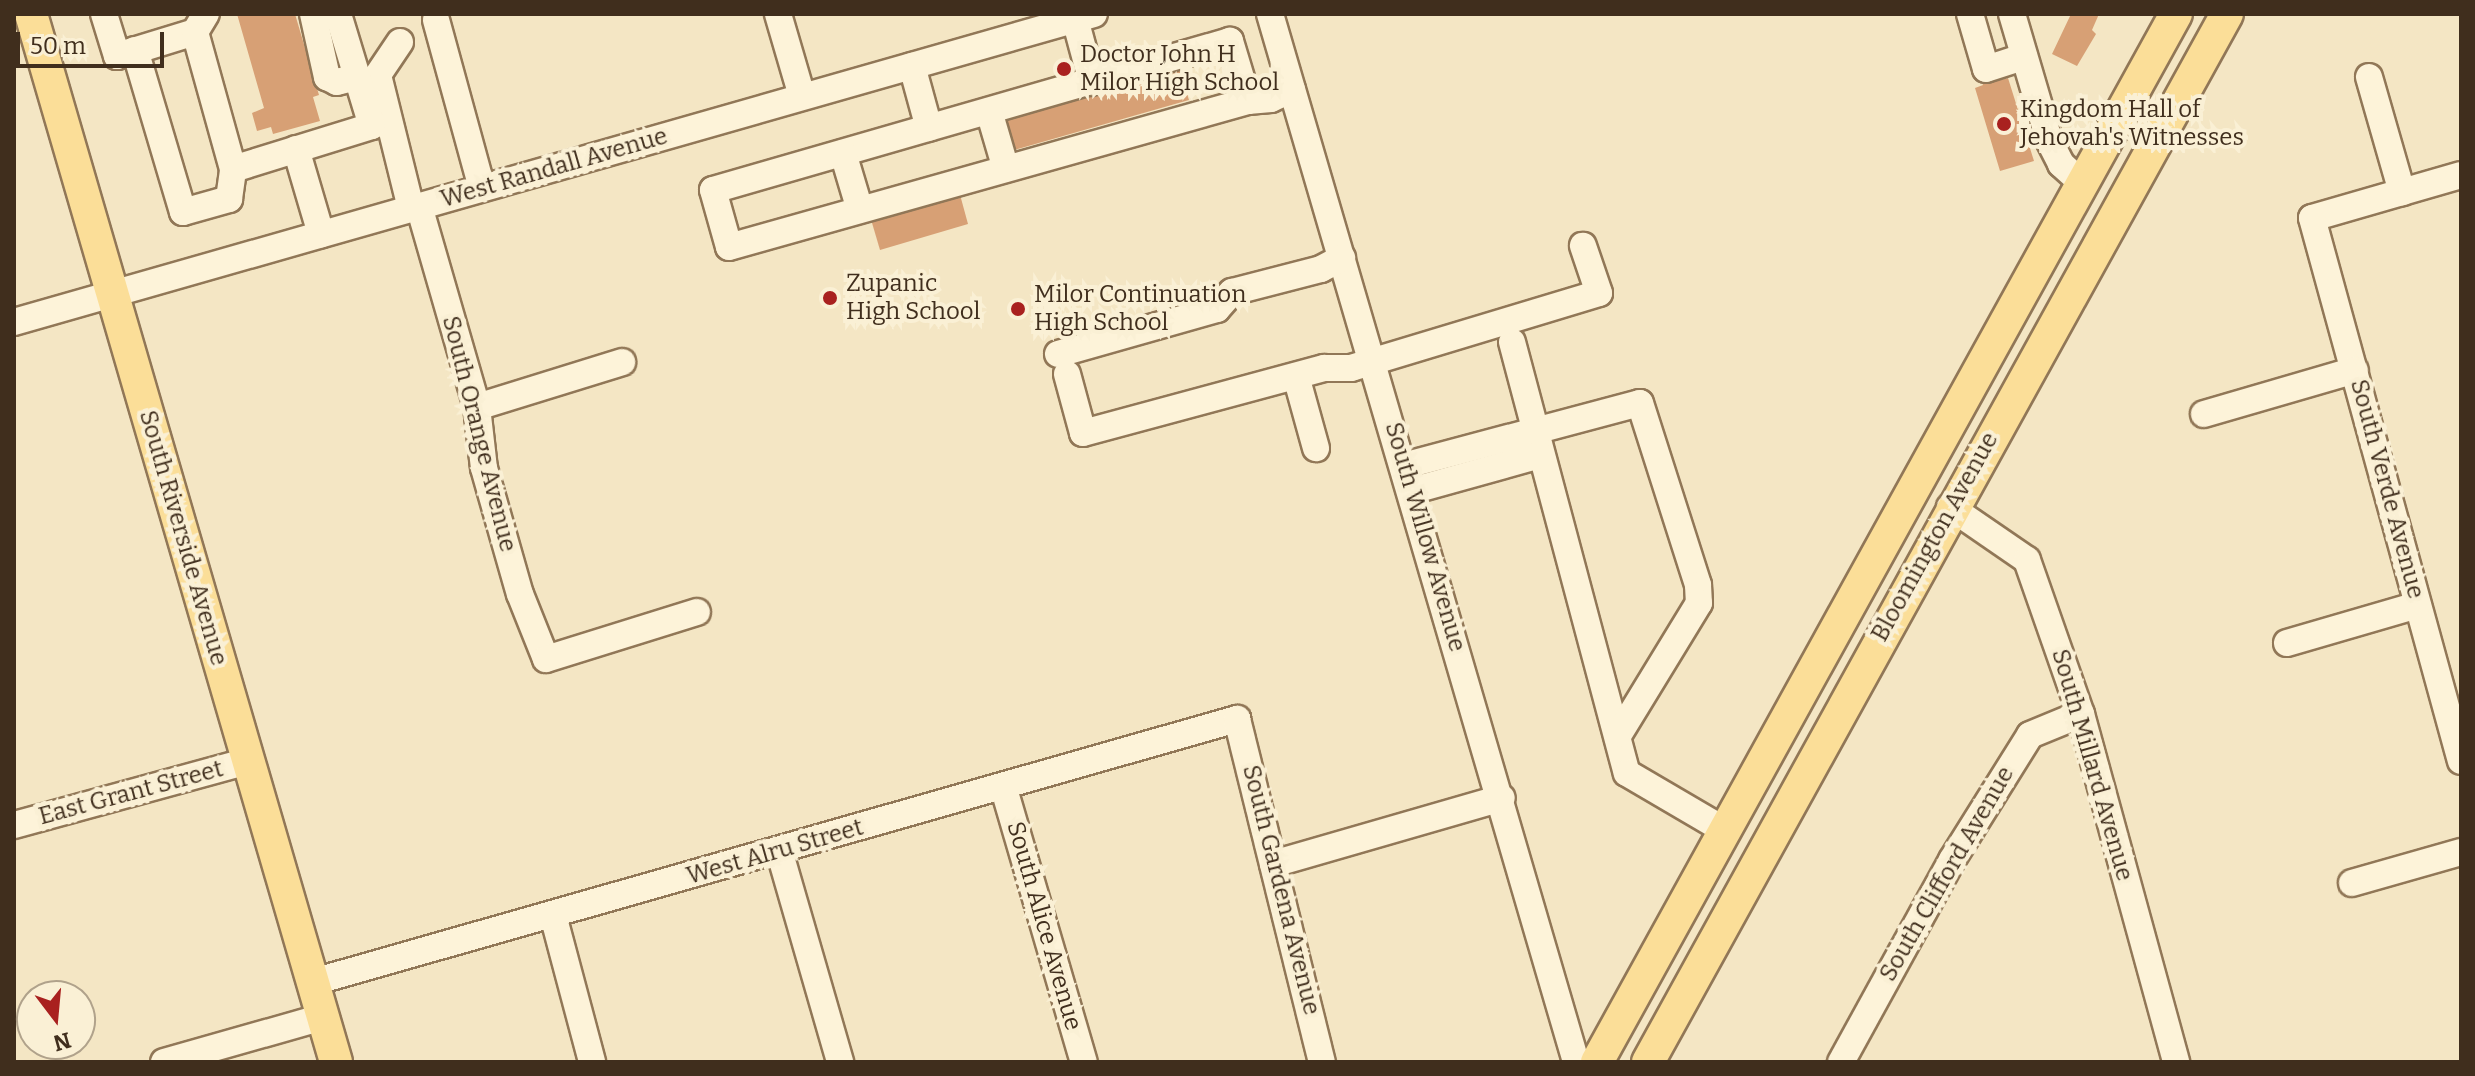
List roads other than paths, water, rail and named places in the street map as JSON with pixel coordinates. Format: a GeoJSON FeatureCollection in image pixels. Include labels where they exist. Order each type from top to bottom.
{"type":"FeatureCollection","features":[{"type":"Feature","properties":{"kind":"main road","name":"South Riverside Avenue"},"geometry":{"type":"LineString","coordinates":[[31,14],[336,1062]]}},
{"type":"Feature","properties":{"kind":"main road","name":"Bloomington Avenue"},"geometry":{"type":"LineString","coordinates":[[1597,1062],[2176,14]]}},
{"type":"Feature","properties":{"kind":"main road","name":"Bloomington Avenue"},"geometry":{"type":"LineString","coordinates":[[1648,1062],[1950,507],[2227,14]]}},
{"type":"Feature","properties":{"kind":"street"},"geometry":{"type":"LineString","coordinates":[[104,14],[126,53],[183,212],[229,199],[233,169],[200,23],[126,53]]}},
{"type":"Feature","properties":{"kind":"street"},"geometry":{"type":"LineString","coordinates":[[313,14],[327,77],[337,82],[357,77]]}},
{"type":"Feature","properties":{"kind":"street"},"geometry":{"type":"LineString","coordinates":[[233,169],[372,126],[338,14]]}},
{"type":"Feature","properties":{"kind":"street"},"geometry":{"type":"LineString","coordinates":[[778,14],[802,96]]}},
{"type":"Feature","properties":{"kind":"street","name":"South Willow Avenue"},"geometry":{"type":"LineString","coordinates":[[1270,14],[1502,798],[1576,1062]]}},
{"type":"Feature","properties":{"kind":"street"},"geometry":{"type":"LineString","coordinates":[[1970,14],[1986,69],[2024,57]]}},
{"type":"Feature","properties":{"kind":"street"},"geometry":{"type":"LineString","coordinates":[[2012,14],[2049,140],[2061,164],[2083,184]]}},
{"type":"Feature","properties":{"kind":"street","name":"West Randall Avenue"},"geometry":{"type":"LineString","coordinates":[[14,322],[1085,17]]}},
{"type":"Feature","properties":{"kind":"street"},"geometry":{"type":"LineString","coordinates":[[1085,17],[1092,82]]}},
{"type":"Feature","properties":{"kind":"street"},"geometry":{"type":"LineString","coordinates":[[436,20],[482,188]]}},
{"type":"Feature","properties":{"kind":"street"},"geometry":{"type":"LineString","coordinates":[[1248,101],[1230,41],[713,190],[729,247],[1248,101],[1271,99],[1292,89]]}},
{"type":"Feature","properties":{"kind":"street","name":"South Orange Avenue"},"geometry":{"type":"LineString","coordinates":[[400,42],[378,75],[477,407],[484,468],[520,594],[546,659],[697,612]]}},
{"type":"Feature","properties":{"kind":"street"},"geometry":{"type":"LineString","coordinates":[[912,66],[929,128]]}},
{"type":"Feature","properties":{"kind":"street"},"geometry":{"type":"LineString","coordinates":[[2369,77],[2402,192],[2461,175]]}},
{"type":"Feature","properties":{"kind":"street"},"geometry":{"type":"LineString","coordinates":[[989,111],[1006,169]]}},
{"type":"Feature","properties":{"kind":"street"},"geometry":{"type":"LineString","coordinates":[[296,149],[321,234]]}},
{"type":"Feature","properties":{"kind":"street"},"geometry":{"type":"LineString","coordinates":[[843,153],[860,210]]}},
{"type":"Feature","properties":{"kind":"street","name":"South Verde Avenue"},"geometry":{"type":"LineString","coordinates":[[2402,192],[2312,218],[2461,761]]}},
{"type":"Feature","properties":{"kind":"street"},"geometry":{"type":"LineString","coordinates":[[1342,258],[1321,269],[1232,292],[1217,309],[1062,364],[1083,433],[1296,376],[1373,360],[1599,293],[1583,246]]}},
{"type":"Feature","properties":{"kind":"street"},"geometry":{"type":"LineString","coordinates":[[1512,342],[1536,443],[1619,734],[1627,773],[1726,831]]}},
{"type":"Feature","properties":{"kind":"street"},"geometry":{"type":"LineString","coordinates":[[477,407],[622,362]]}},
{"type":"Feature","properties":{"kind":"street"},"geometry":{"type":"LineString","coordinates":[[2204,414],[2355,370]]}},
{"type":"Feature","properties":{"kind":"street"},"geometry":{"type":"LineString","coordinates":[[1296,376],[1316,448]]}},
{"type":"Feature","properties":{"kind":"street"},"geometry":{"type":"LineString","coordinates":[[1407,479],[1536,443],[1640,403],[1698,585],[1699,603],[1619,734]]}},
{"type":"Feature","properties":{"kind":"street","name":"South Millard Avenue"},"geometry":{"type":"LineString","coordinates":[[1950,507],[2027,560],[2081,714],[2176,1062]]}},
{"type":"Feature","properties":{"kind":"street"},"geometry":{"type":"LineString","coordinates":[[2287,643],[2418,605]]}},
{"type":"Feature","properties":{"kind":"street","name":"South Clifford Avenue"},"geometry":{"type":"LineString","coordinates":[[1846,1060],[1952,860],[2030,735],[2081,714]]}},
{"type":"Feature","properties":{"kind":"street","name":"West Alru Street"},"geometry":{"type":"LineString","coordinates":[[313,982],[1004,789],[1237,719]]}},
{"type":"Feature","properties":{"kind":"street","name":"South Gardena Avenue"},"geometry":{"type":"LineString","coordinates":[[1237,719],[1323,1062]]}},
{"type":"Feature","properties":{"kind":"street","name":"East Grant Street"},"geometry":{"type":"LineString","coordinates":[[14,825],[248,761]]}},
{"type":"Feature","properties":{"kind":"street","name":"South Alice Avenue"},"geometry":{"type":"LineString","coordinates":[[1004,789],[1084,1062]]}},
{"type":"Feature","properties":{"kind":"street"},"geometry":{"type":"LineString","coordinates":[[1273,864],[1502,798]]}},
{"type":"Feature","properties":{"kind":"street"},"geometry":{"type":"LineString","coordinates":[[779,850],[840,1062]]}},
{"type":"Feature","properties":{"kind":"street"},"geometry":{"type":"LineString","coordinates":[[2352,883],[2461,852]]}},
{"type":"Feature","properties":{"kind":"street"},"geometry":{"type":"LineString","coordinates":[[553,915],[592,1062]]}},
{"type":"Feature","properties":{"kind":"street"},"geometry":{"type":"LineString","coordinates":[[164,1062],[323,1017]]}},
{"type":"Feature","properties":{"kind":"place","name":"Doctor John H Milor High School"},"geometry":{"type":"Point","coordinates":[1064,69]}},
{"type":"Feature","properties":{"kind":"place","name":"Kingdom Hall of Jehovah's Witnesses"},"geometry":{"type":"Point","coordinates":[2004,124]}},
{"type":"Feature","properties":{"kind":"place","name":"Zupanic High School"},"geometry":{"type":"Point","coordinates":[830,298]}},
{"type":"Feature","properties":{"kind":"place","name":"Milor Continuation High School"},"geometry":{"type":"Point","coordinates":[1018,309]}}]}
